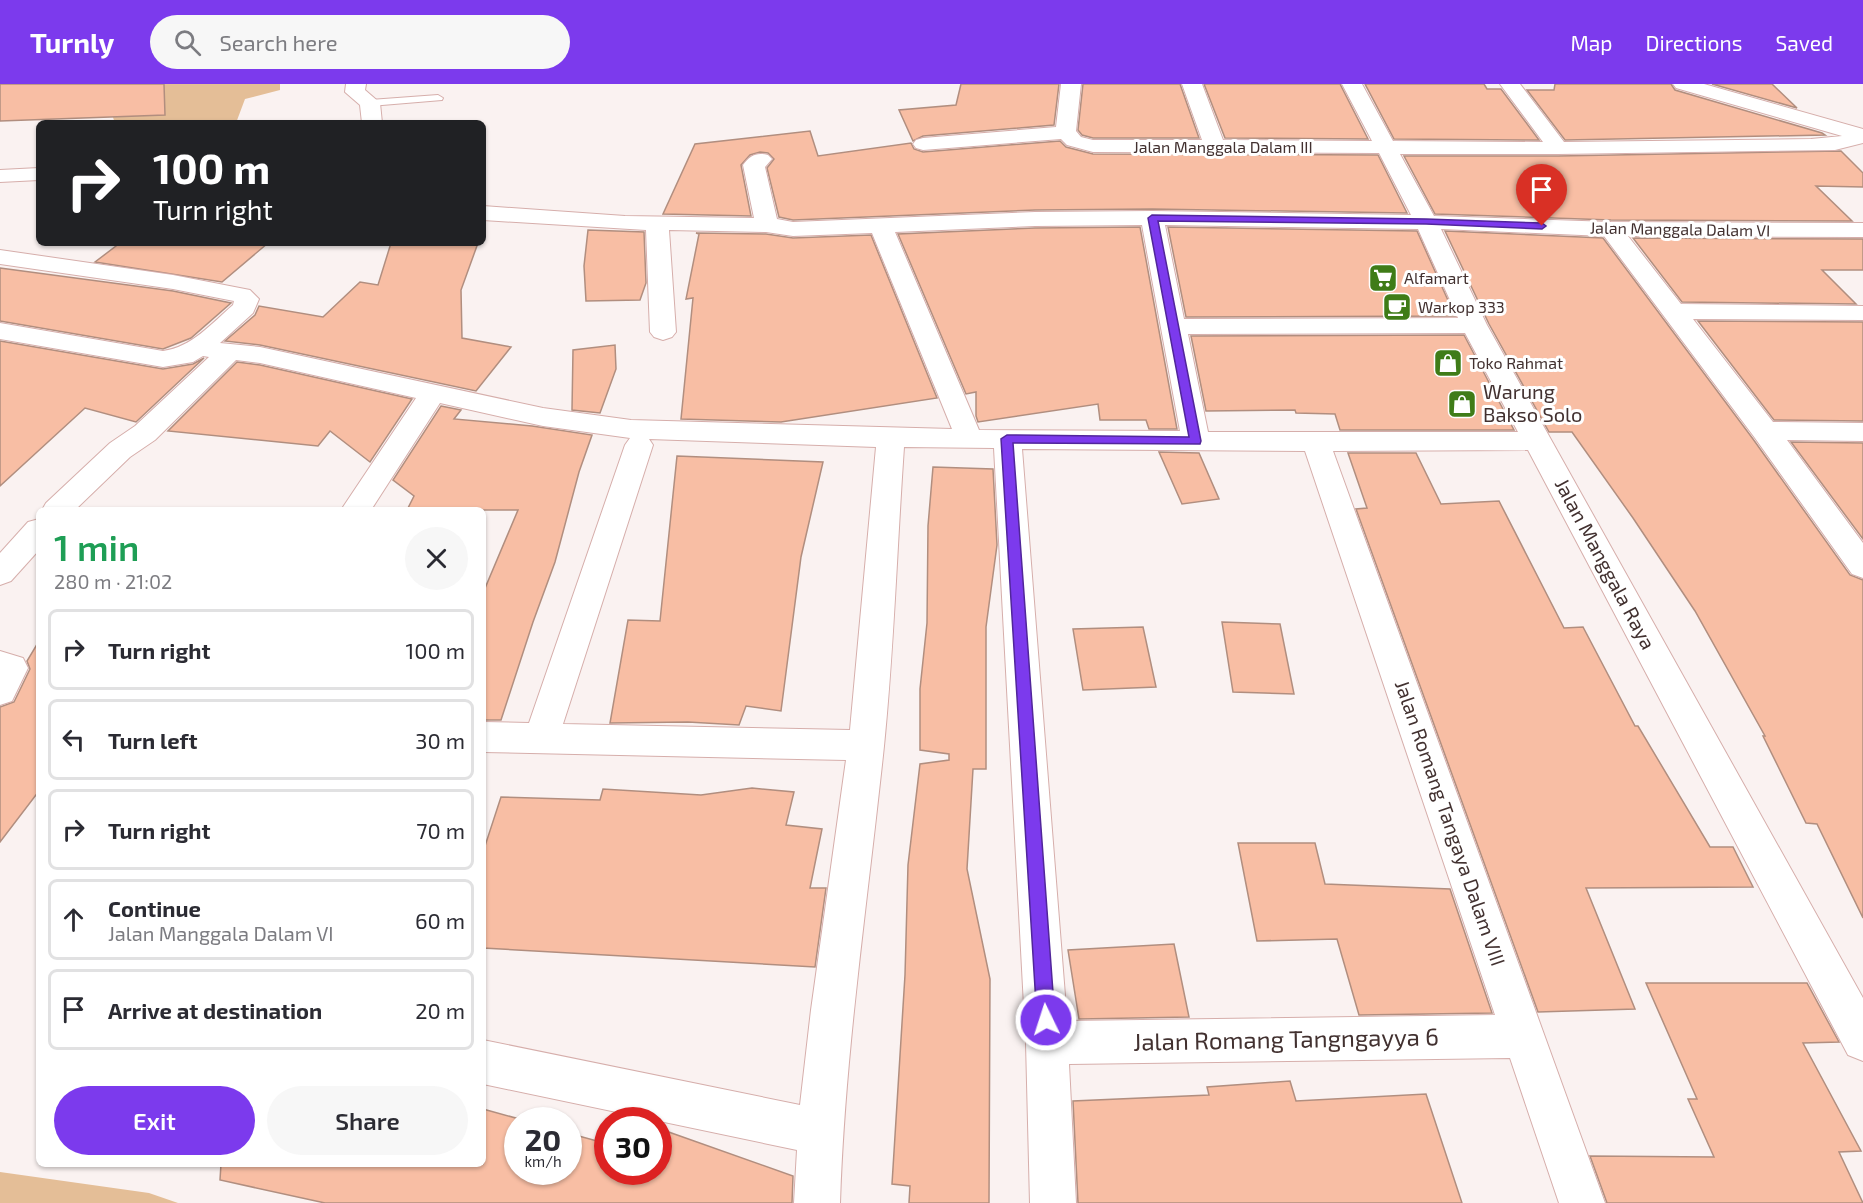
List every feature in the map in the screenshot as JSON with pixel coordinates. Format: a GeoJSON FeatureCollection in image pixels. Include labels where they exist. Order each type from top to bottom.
{"type":"FeatureCollection","features":[{"type":"Feature","properties":{"kind":"street"},"geometry":{"type":"LineString","coordinates":[[356,84],[356,92],[371,113]]}},
{"type":"Feature","properties":{"kind":"street"},"geometry":{"type":"LineString","coordinates":[[923,144],[1066,132],[1071,84]]}},
{"type":"Feature","properties":{"kind":"street"},"geometry":{"type":"LineString","coordinates":[[1192,84],[1215,148]]}},
{"type":"Feature","properties":{"kind":"street","name":"Jalan Manggala Raya"},"geometry":{"type":"LineString","coordinates":[[1352,84],[1426,222],[1474,325],[1863,1040]]}},
{"type":"Feature","properties":{"kind":"street"},"geometry":{"type":"LineString","coordinates":[[1510,84],[1558,148]]}},
{"type":"Feature","properties":{"kind":"street"},"geometry":{"type":"LineString","coordinates":[[1683,84],[1863,136]]}},
{"type":"Feature","properties":{"kind":"street","name":"Jalan Manggala Dalam III"},"geometry":{"type":"LineString","coordinates":[[1066,132],[1074,141],[1093,146],[1215,148],[1811,145],[1835,144],[1863,136]]}},
{"type":"Feature","properties":{"kind":"street"},"geometry":{"type":"LineString","coordinates":[[758,162],[763,216],[770,225]]}},
{"type":"Feature","properties":{"kind":"street"},"geometry":{"type":"LineString","coordinates":[[0,176],[36,174]]}},
{"type":"Feature","properties":{"kind":"street","name":"Jalan Manggala Dalam VI"},"geometry":{"type":"LineString","coordinates":[[486,213],[657,224],[770,225],[803,230],[880,224],[1152,218],[1426,222],[1611,229],[1863,230]]}},
{"type":"Feature","properties":{"kind":"street"},"geometry":{"type":"LineString","coordinates":[[1152,218],[1196,441]]}},
{"type":"Feature","properties":{"kind":"street"},"geometry":{"type":"LineString","coordinates":[[657,224],[663,332]]}},
{"type":"Feature","properties":{"kind":"street"},"geometry":{"type":"LineString","coordinates":[[880,224],[969,438]]}},
{"type":"Feature","properties":{"kind":"street"},"geometry":{"type":"LineString","coordinates":[[1611,229],[1765,431],[1863,566]]}},
{"type":"Feature","properties":{"kind":"street"},"geometry":{"type":"LineString","coordinates":[[0,257],[173,282],[242,295],[248,299],[244,308],[199,348],[184,356],[163,359],[0,331]]}},
{"type":"Feature","properties":{"kind":"street"},"geometry":{"type":"LineString","coordinates":[[1675,311],[1863,313]]}},
{"type":"Feature","properties":{"kind":"street"},"geometry":{"type":"LineString","coordinates":[[1172,327],[1474,325]]}},
{"type":"Feature","properties":{"kind":"street"},"geometry":{"type":"LineString","coordinates":[[199,348],[260,355],[543,417],[631,429],[891,438],[1316,442],[1538,441]]}},
{"type":"Feature","properties":{"kind":"street"},"geometry":{"type":"LineString","coordinates":[[60,507],[120,450],[145,433],[229,352]]}},
{"type":"Feature","properties":{"kind":"street"},"geometry":{"type":"LineString","coordinates":[[358,507],[433,393]]}},
{"type":"Feature","properties":{"kind":"street"},"geometry":{"type":"LineString","coordinates":[[1765,431],[1863,432]]}},
{"type":"Feature","properties":{"kind":"street"},"geometry":{"type":"LineString","coordinates":[[817,1203],[820,1132],[832,1010],[866,746],[891,438]]}},
{"type":"Feature","properties":{"kind":"street"},"geometry":{"type":"LineString","coordinates":[[1007,439],[1047,1043],[1053,1203]]}},
{"type":"Feature","properties":{"kind":"street","name":"Jalan Romang Tangaya Dalam VIII"},"geometry":{"type":"LineString","coordinates":[[1316,442],[1582,1203]]}},
{"type":"Feature","properties":{"kind":"street"},"geometry":{"type":"LineString","coordinates":[[541,738],[639,445]]}},
{"type":"Feature","properties":{"kind":"street"},"geometry":{"type":"LineString","coordinates":[[0,573],[36,533]]}},
{"type":"Feature","properties":{"kind":"street"},"geometry":{"type":"LineString","coordinates":[[0,664],[11,668],[0,691]]}},
{"type":"Feature","properties":{"kind":"street"},"geometry":{"type":"LineString","coordinates":[[486,737],[866,746]]}},
{"type":"Feature","properties":{"kind":"street","name":"Jalan Romang Tangngayya 6"},"geometry":{"type":"LineString","coordinates":[[1047,1043],[1524,1036]]}},
{"type":"Feature","properties":{"kind":"street"},"geometry":{"type":"LineString","coordinates":[[486,1063],[820,1132]]}},
{"type":"Feature","properties":{"kind":"lane"},"geometry":{"type":"LineString","coordinates":[[371,113],[438,98]]}},
{"type":"Feature","properties":{"kind":"shaded area"},"geometry":{"type":"Polygon","coordinates":[[[111,84],[280,84],[280,90],[245,99],[237,120],[114,120],[106,98],[111,84]]]}},
{"type":"Feature","properties":{"kind":"shaded area"},"geometry":{"type":"Polygon","coordinates":[[[0,1172],[149,1193],[178,1203],[0,1203],[0,1172]]]}},
{"type":"Feature","properties":{"kind":"building"},"geometry":{"type":"Polygon","coordinates":[[[0,84],[164,84],[165,115],[0,121],[0,84]]]}},
{"type":"Feature","properties":{"kind":"building"},"geometry":{"type":"Polygon","coordinates":[[[961,84],[1059,84],[1054,125],[923,136],[913,141],[899,110],[956,105],[961,84]]]}},
{"type":"Feature","properties":{"kind":"building"},"geometry":{"type":"Polygon","coordinates":[[[1083,84],[1180,84],[1199,138],[1093,138],[1082,135],[1078,130],[1083,84]]]}},
{"type":"Feature","properties":{"kind":"building"},"geometry":{"type":"Polygon","coordinates":[[[1204,84],[1340,84],[1368,139],[1225,138],[1204,84]]]}},
{"type":"Feature","properties":{"kind":"building"},"geometry":{"type":"Polygon","coordinates":[[[1365,84],[1484,84],[1487,89],[1501,89],[1539,140],[1394,139],[1365,84]]]}},
{"type":"Feature","properties":{"kind":"building"},"geometry":{"type":"Polygon","coordinates":[[[1555,84],[1671,84],[1675,90],[1825,135],[1565,140],[1527,90],[1554,90],[1555,84]]]}},
{"type":"Feature","properties":{"kind":"building"},"geometry":{"type":"Polygon","coordinates":[[[1712,84],[1772,84],[1797,108],[1712,84]]]}},
{"type":"Feature","properties":{"kind":"building"},"geometry":{"type":"Polygon","coordinates":[[[810,131],[818,156],[911,143],[914,149],[923,152],[1060,141],[1066,147],[1093,154],[1378,155],[1407,213],[1152,209],[1035,210],[793,220],[779,217],[767,168],[774,159],[768,153],[760,152],[750,155],[741,165],[751,216],[663,214],[695,144],[810,131]]]}},
{"type":"Feature","properties":{"kind":"building"},"geometry":{"type":"Polygon","coordinates":[[[1841,151],[1863,173],[1863,187],[1816,186],[1852,221],[1611,220],[1435,214],[1404,156],[1558,156],[1841,151]]]}},
{"type":"Feature","properties":{"kind":"building"},"geometry":{"type":"Polygon","coordinates":[[[1140,227],[1177,429],[1149,429],[1146,420],[1100,420],[1098,404],[978,422],[976,392],[966,394],[898,234],[1035,228],[1140,227]]]}},
{"type":"Feature","properties":{"kind":"building"},"geometry":{"type":"Polygon","coordinates":[[[1168,227],[1417,231],[1455,316],[1186,317],[1168,227]]]}},
{"type":"Feature","properties":{"kind":"building"},"geometry":{"type":"Polygon","coordinates":[[[588,230],[644,232],[646,283],[640,300],[586,301],[584,266],[588,230]]]}},
{"type":"Feature","properties":{"kind":"building"},"geometry":{"type":"Polygon","coordinates":[[[1445,231],[1603,238],[1753,439],[1850,575],[1863,580],[1863,918],[1817,824],[1806,823],[1763,736],[1765,736],[1695,611],[1572,432],[1549,432],[1489,324],[1445,231]]]}},
{"type":"Feature","properties":{"kind":"building"},"geometry":{"type":"Polygon","coordinates":[[[696,233],[766,234],[793,238],[871,235],[937,398],[781,422],[681,419],[693,298],[686,299],[699,234],[696,233]]]}},
{"type":"Feature","properties":{"kind":"building"},"geometry":{"type":"Polygon","coordinates":[[[1633,238],[1863,239],[1863,270],[1822,270],[1856,304],[1682,302],[1633,238]]]}},
{"type":"Feature","properties":{"kind":"building"},"geometry":{"type":"Polygon","coordinates":[[[116,246],[264,246],[222,282],[95,262],[116,246]]]}},
{"type":"Feature","properties":{"kind":"building"},"geometry":{"type":"Polygon","coordinates":[[[390,246],[477,246],[461,290],[462,338],[511,347],[476,391],[260,345],[225,341],[255,315],[259,306],[323,317],[360,282],[378,285],[390,246]]]}},
{"type":"Feature","properties":{"kind":"building"},"geometry":{"type":"Polygon","coordinates":[[[0,268],[173,291],[231,303],[191,338],[163,349],[0,321],[0,268]]]}},
{"type":"Feature","properties":{"kind":"building"},"geometry":{"type":"Polygon","coordinates":[[[1698,321],[1863,322],[1863,421],[1774,420],[1698,321]]]}},
{"type":"Feature","properties":{"kind":"building"},"geometry":{"type":"Polygon","coordinates":[[[1464,335],[1514,430],[1340,430],[1335,414],[1296,413],[1295,410],[1206,411],[1191,336],[1464,335]]]}},
{"type":"Feature","properties":{"kind":"building"},"geometry":{"type":"Polygon","coordinates":[[[0,341],[163,369],[193,364],[204,358],[136,422],[85,408],[0,486],[0,341]]]}},
{"type":"Feature","properties":{"kind":"building"},"geometry":{"type":"Polygon","coordinates":[[[615,345],[616,369],[600,413],[572,410],[573,350],[615,345]]]}},
{"type":"Feature","properties":{"kind":"building"},"geometry":{"type":"Polygon","coordinates":[[[237,362],[260,365],[412,399],[370,462],[330,431],[318,446],[168,431],[237,362]]]}},
{"type":"Feature","properties":{"kind":"building"},"geometry":{"type":"Polygon","coordinates":[[[441,406],[461,410],[454,419],[532,426],[592,435],[579,472],[555,562],[501,720],[486,720],[486,586],[518,510],[486,510],[486,507],[408,507],[414,496],[393,480],[441,406]]]}},
{"type":"Feature","properties":{"kind":"building"},"geometry":{"type":"Polygon","coordinates":[[[1791,442],[1863,443],[1863,539],[1791,442]]]}},
{"type":"Feature","properties":{"kind":"building"},"geometry":{"type":"Polygon","coordinates":[[[1159,452],[1199,453],[1219,499],[1182,504],[1159,452]]]}},
{"type":"Feature","properties":{"kind":"building"},"geometry":{"type":"Polygon","coordinates":[[[1348,453],[1416,453],[1441,504],[1499,501],[1564,628],[1583,627],[1635,726],[1638,726],[1710,847],[1733,847],[1753,887],[1586,888],[1635,1009],[1538,1012],[1356,509],[1367,508],[1348,453]]]}},
{"type":"Feature","properties":{"kind":"building"},"geometry":{"type":"Polygon","coordinates":[[[677,456],[823,462],[801,557],[781,711],[746,706],[739,725],[688,722],[610,723],[628,620],[660,621],[677,456]]]}},
{"type":"Feature","properties":{"kind":"building"},"geometry":{"type":"Polygon","coordinates":[[[933,467],[993,469],[997,545],[986,627],[986,769],[973,769],[967,869],[990,979],[989,1203],[909,1203],[910,1186],[892,1184],[905,975],[908,865],[920,764],[949,760],[949,754],[920,750],[920,689],[927,623],[928,526],[933,467]]]}},
{"type":"Feature","properties":{"kind":"building"},"geometry":{"type":"Polygon","coordinates":[[[1222,622],[1280,624],[1294,694],[1233,692],[1222,622]]]}},
{"type":"Feature","properties":{"kind":"building"},"geometry":{"type":"Polygon","coordinates":[[[1143,627],[1156,687],[1083,690],[1073,629],[1143,627]]]}},
{"type":"Feature","properties":{"kind":"building"},"geometry":{"type":"Polygon","coordinates":[[[36,646],[36,795],[0,842],[0,707],[14,702],[30,669],[27,661],[36,646]]]}},
{"type":"Feature","properties":{"kind":"building"},"geometry":{"type":"Polygon","coordinates":[[[752,788],[794,792],[786,825],[822,829],[810,888],[826,888],[815,967],[486,948],[486,843],[501,797],[600,800],[603,789],[701,795],[752,788]]]}},
{"type":"Feature","properties":{"kind":"building"},"geometry":{"type":"Polygon","coordinates":[[[1238,843],[1315,843],[1325,884],[1450,889],[1492,1013],[1359,1015],[1337,939],[1257,941],[1238,843]]]}},
{"type":"Feature","properties":{"kind":"building"},"geometry":{"type":"Polygon","coordinates":[[[1174,944],[1189,1017],[1079,1019],[1068,950],[1174,944]]]}},
{"type":"Feature","properties":{"kind":"building"},"geometry":{"type":"Polygon","coordinates":[[[1646,983],[1807,983],[1839,1042],[1803,1043],[1861,1151],[1839,1152],[1863,1203],[1607,1203],[1590,1156],[1714,1157],[1688,1099],[1697,1099],[1646,983]]]}},
{"type":"Feature","properties":{"kind":"building"},"geometry":{"type":"Polygon","coordinates":[[[1290,1081],[1296,1101],[1426,1094],[1462,1203],[1078,1203],[1073,1101],[1209,1095],[1207,1087],[1290,1081]]]}},
{"type":"Feature","properties":{"kind":"building"},"geometry":{"type":"Polygon","coordinates":[[[486,1110],[504,1115],[504,1185],[582,1185],[582,1137],[594,1140],[594,1185],[672,1185],[672,1133],[793,1176],[792,1203],[325,1203],[220,1180],[221,1167],[486,1167],[486,1110]]]}},
{"type":"Feature","properties":{"kind":"place","name":"Alfamart"},"geometry":{"type":"Point","coordinates":[1383,278]}},
{"type":"Feature","properties":{"kind":"place","name":"Warkop 333"},"geometry":{"type":"Point","coordinates":[1397,307]}},
{"type":"Feature","properties":{"kind":"place","name":"Toko Rahmat"},"geometry":{"type":"Point","coordinates":[1448,363]}},
{"type":"Feature","properties":{"kind":"place","name":"Warung Bakso Solo"},"geometry":{"type":"Point","coordinates":[1462,404]}},
{"type":"Feature","properties":{"kind":"route"},"geometry":{"type":"LineString","coordinates":[[1046,1020],[1007,439],[1196,441],[1152,218],[1542,226]]}}]}
